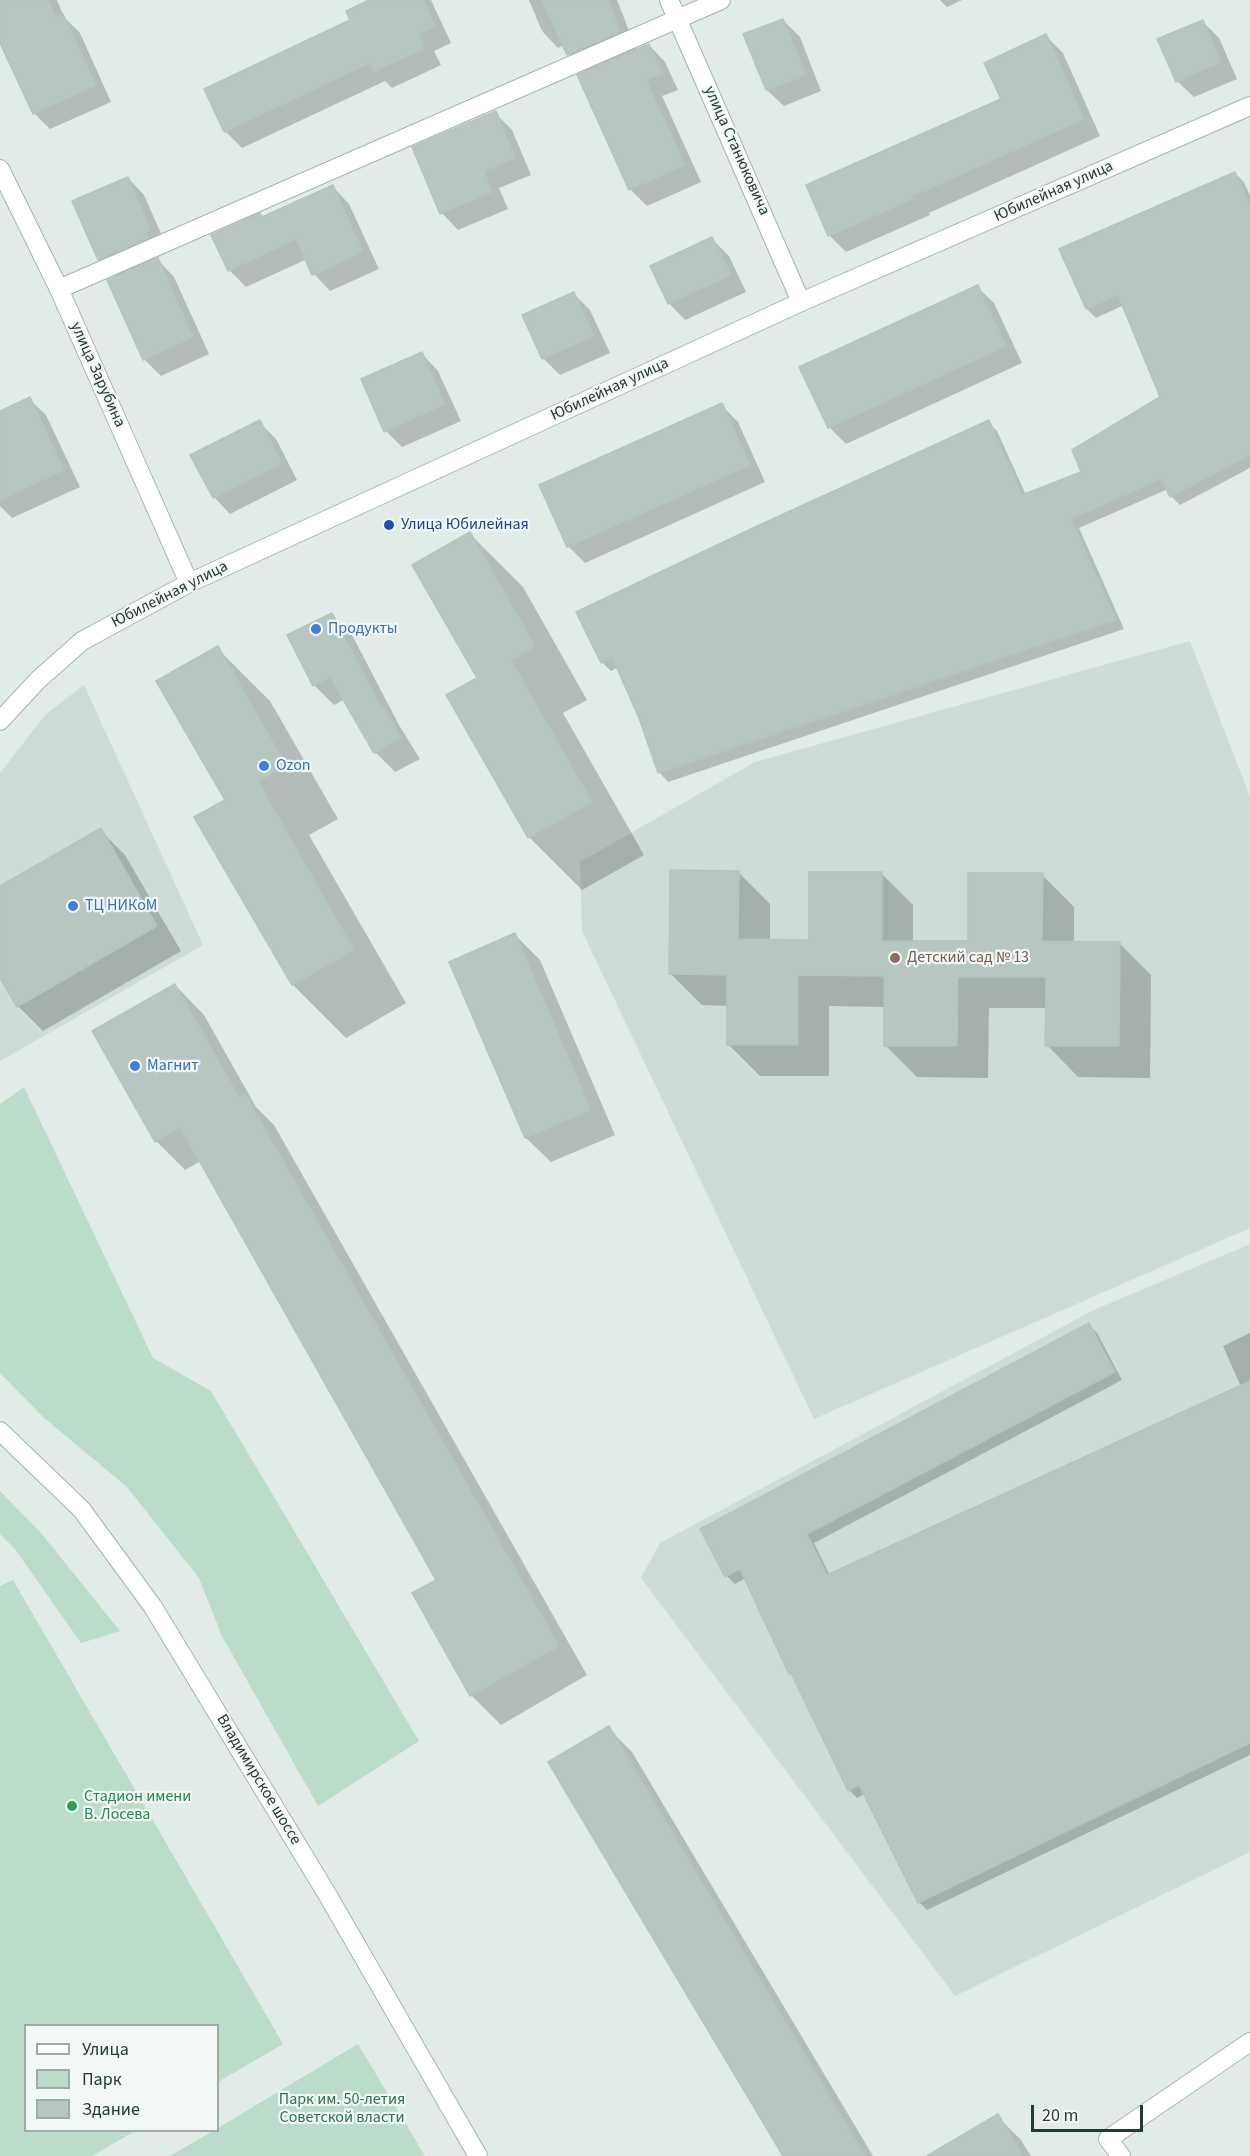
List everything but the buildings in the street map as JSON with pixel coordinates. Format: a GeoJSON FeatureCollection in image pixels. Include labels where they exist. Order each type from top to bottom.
{"type":"FeatureCollection","features":[{"type":"Feature","properties":{"kind":"main road","name":"улица Станюковича"},"geometry":{"type":"LineString","coordinates":[[669,0],[801,302]]}},
{"type":"Feature","properties":{"kind":"main road"},"geometry":{"type":"LineString","coordinates":[[59,289],[721,0]]}},
{"type":"Feature","properties":{"kind":"main road","name":"Юбилейная улица"},"geometry":{"type":"LineString","coordinates":[[0,721],[38,680],[82,641],[189,583],[801,302],[1250,106]]}},
{"type":"Feature","properties":{"kind":"main road","name":"улица Зарубина"},"geometry":{"type":"LineString","coordinates":[[0,168],[59,289],[189,583]]}},
{"type":"Feature","properties":{"kind":"main road","name":"Владимирское шоссе"},"geometry":{"type":"LineString","coordinates":[[0,1431],[82,1510],[153,1607],[327,1894],[478,2156]]}},
{"type":"Feature","properties":{"kind":"main road"},"geometry":{"type":"LineString","coordinates":[[1121,2156],[1108,2139],[1250,2042]]}},
{"type":"Feature","properties":{"kind":"shaded area"},"geometry":{"type":"Polygon","coordinates":[[[1190,641],[1250,797],[1250,1228],[814,1419],[582,931],[580,862],[755,762],[1190,641]]]}},
{"type":"Feature","properties":{"kind":"shaded area"},"geometry":{"type":"Polygon","coordinates":[[[84,685],[203,945],[0,1061],[0,773],[46,714],[84,685]]]}},
{"type":"Feature","properties":{"kind":"shaded area"},"geometry":{"type":"Polygon","coordinates":[[[1250,1244],[1250,1852],[955,1996],[641,1578],[660,1543],[1094,1310],[1250,1244]]]}},
{"type":"Feature","properties":{"kind":"green space"},"geometry":{"type":"Polygon","coordinates":[[[24,1087],[153,1358],[211,1391],[419,1741],[318,1806],[222,1636],[199,1578],[127,1487],[43,1417],[0,1373],[0,1104],[24,1087]]]}},
{"type":"Feature","properties":{"kind":"green space"},"geometry":{"type":"Polygon","coordinates":[[[0,1491],[41,1533],[120,1631],[81,1643],[15,1549],[0,1534],[0,1491]]]}},
{"type":"Feature","properties":{"kind":"green space","name":"Стадион имени В. Лосева"},"geometry":{"type":"Polygon","coordinates":[[[13,1580],[283,2044],[219,2081],[219,2024],[24,2024],[24,2132],[133,2132],[92,2156],[0,2156],[0,1586],[13,1580]]]}},
{"type":"Feature","properties":{"kind":"green space","name":"Парк им. 50-летия Советской власти"},"geometry":{"type":"Polygon","coordinates":[[[358,2044],[425,2156],[170,2156],[211,2132],[219,2132],[219,2127],[358,2044]]]}},
{"type":"Feature","properties":{"kind":"place","name":"Улица Юбилейная"},"geometry":{"type":"Point","coordinates":[389,525]}},
{"type":"Feature","properties":{"kind":"place","name":"Продукты"},"geometry":{"type":"Point","coordinates":[316,629]}},
{"type":"Feature","properties":{"kind":"place","name":"Ozon"},"geometry":{"type":"Point","coordinates":[264,766]}},
{"type":"Feature","properties":{"kind":"place","name":"ТЦ НИКоМ"},"geometry":{"type":"Point","coordinates":[73,906]}},
{"type":"Feature","properties":{"kind":"place","name":"Детский сад № 13"},"geometry":{"type":"Point","coordinates":[895,958]}},
{"type":"Feature","properties":{"kind":"place","name":"Магнит"},"geometry":{"type":"Point","coordinates":[135,1066]}},
{"type":"Feature","properties":{"kind":"place","name":"Стадион имени В. Лосева"},"geometry":{"type":"Point","coordinates":[72,1806]}}]}
